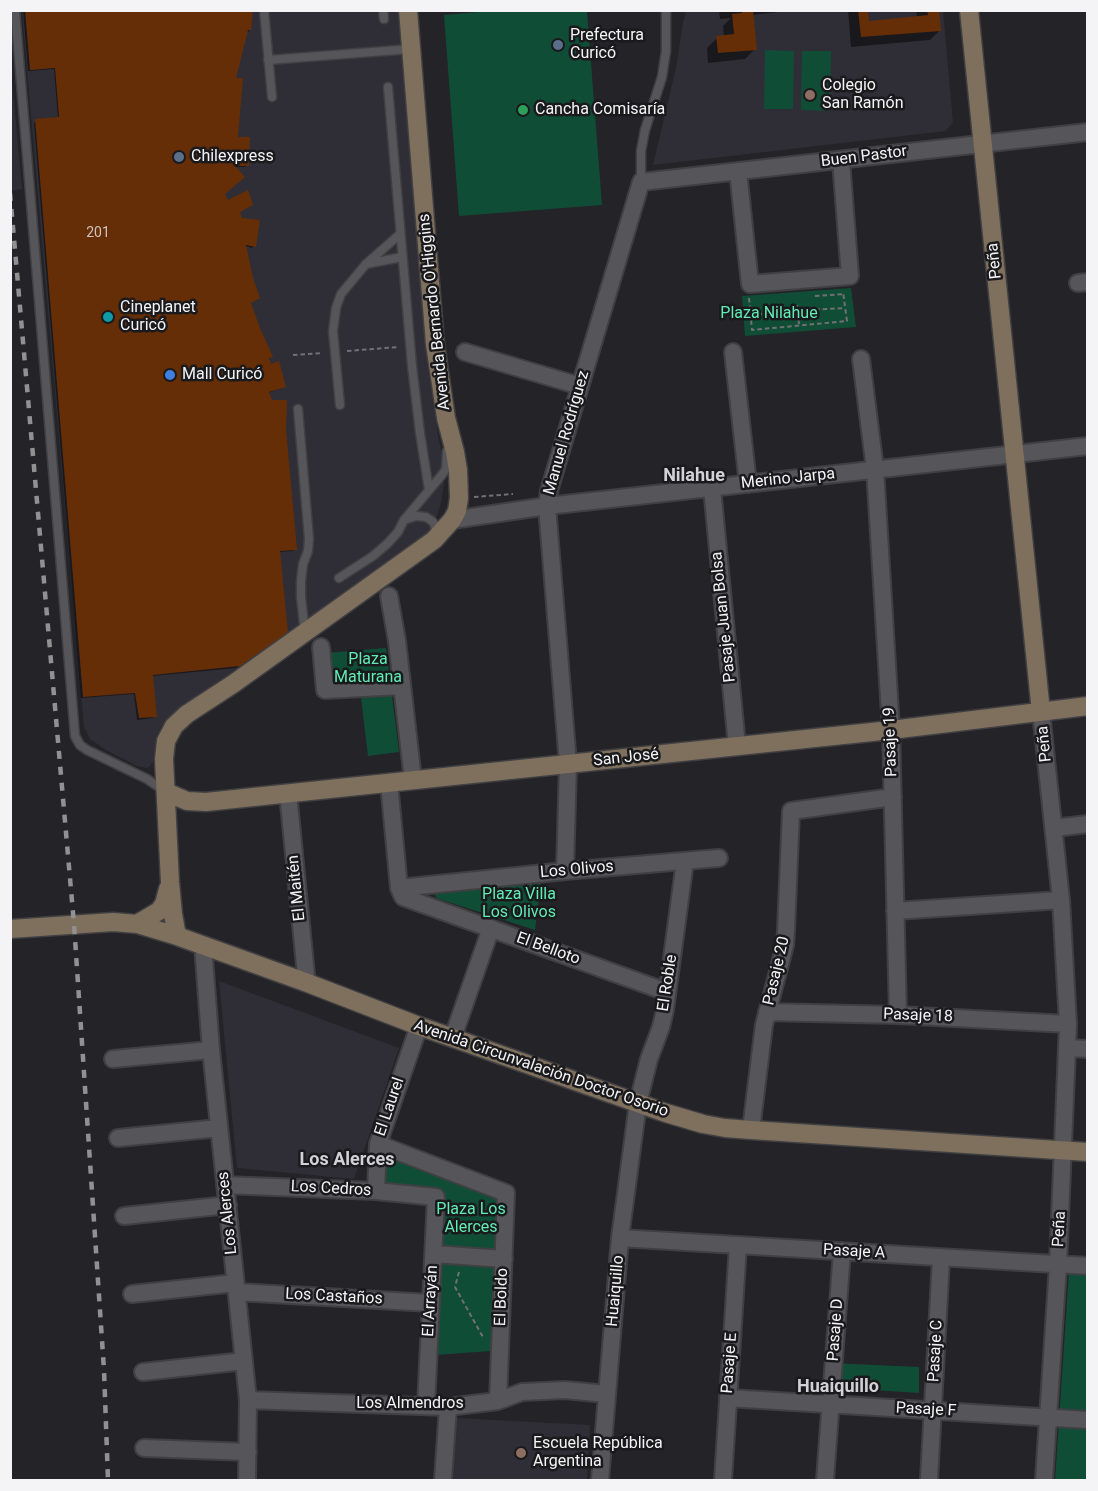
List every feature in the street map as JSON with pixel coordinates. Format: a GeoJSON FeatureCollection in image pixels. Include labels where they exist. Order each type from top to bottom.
{"type":"FeatureCollection","features":[{"type":"Feature","properties":{"kind":"main road","name":"Avenida Bernardo O'Higgins"},"geometry":{"type":"LineString","coordinates":[[166,792],[165,747],[174,726],[187,714],[233,684],[434,540],[452,520],[456,511],[459,498],[458,470],[446,418],[435,344],[408,10]]}},
{"type":"Feature","properties":{"kind":"main road","name":"Peña"},"geometry":{"type":"LineString","coordinates":[[969,10],[1041,712]]}},
{"type":"Feature","properties":{"kind":"main road","name":"San José"},"geometry":{"type":"LineString","coordinates":[[166,792],[187,801],[206,802],[891,730],[1088,706]]}},
{"type":"Feature","properties":{"kind":"main road"},"geometry":{"type":"LineString","coordinates":[[166,792],[170,882],[177,936]]}},
{"type":"Feature","properties":{"kind":"main road"},"geometry":{"type":"LineString","coordinates":[[137,924],[159,911],[164,904],[170,882]]}},
{"type":"Feature","properties":{"kind":"main road","name":"Avenida Circunvalación Doctor Osorio"},"geometry":{"type":"LineString","coordinates":[[10,930],[113,922],[137,924],[203,945],[419,1026],[703,1124],[751,1130],[1088,1152]]}},
{"type":"Feature","properties":{"kind":"street","name":"Buen Pastor"},"geometry":{"type":"LineString","coordinates":[[641,182],[1088,132]]}},
{"type":"Feature","properties":{"kind":"street"},"geometry":{"type":"LineString","coordinates":[[738,171],[750,284],[846,276],[842,160]]}},
{"type":"Feature","properties":{"kind":"street","name":"Manuel Rodríguez"},"geometry":{"type":"LineString","coordinates":[[565,871],[568,764],[547,506],[549,491],[641,182]]}},
{"type":"Feature","properties":{"kind":"street"},"geometry":{"type":"LineString","coordinates":[[465,352],[580,386]]}},
{"type":"Feature","properties":{"kind":"street"},"geometry":{"type":"LineString","coordinates":[[734,352],[748,483]]}},
{"type":"Feature","properties":{"kind":"street","name":"Pasaje 19"},"geometry":{"type":"LineString","coordinates":[[861,359],[875,469],[891,730],[897,1015]]}},
{"type":"Feature","properties":{"kind":"street","name":"Merino Jarpa"},"geometry":{"type":"LineString","coordinates":[[452,520],[547,506],[1088,446]]}},
{"type":"Feature","properties":{"kind":"street","name":"Pasaje Juan Bolsa"},"geometry":{"type":"LineString","coordinates":[[712,488],[737,746]]}},
{"type":"Feature","properties":{"kind":"street"},"geometry":{"type":"LineString","coordinates":[[389,596],[397,641],[413,780]]}},
{"type":"Feature","properties":{"kind":"street"},"geometry":{"type":"LineString","coordinates":[[321,647],[325,690],[402,686]]}},
{"type":"Feature","properties":{"kind":"street","name":"Peña"},"geometry":{"type":"LineString","coordinates":[[1041,712],[1061,900],[1068,1024],[1058,1265],[1044,1480]]}},
{"type":"Feature","properties":{"kind":"street"},"geometry":{"type":"LineString","coordinates":[[388,783],[399,888]]}},
{"type":"Feature","properties":{"kind":"street","name":"El Maitén"},"geometry":{"type":"LineString","coordinates":[[288,794],[305,982]]}},
{"type":"Feature","properties":{"kind":"street","name":"Pasaje 20"},"geometry":{"type":"LineString","coordinates":[[751,1130],[764,1025],[781,962],[786,931],[791,811],[893,797]]}},
{"type":"Feature","properties":{"kind":"street"},"geometry":{"type":"LineString","coordinates":[[1054,828],[1088,824]]}},
{"type":"Feature","properties":{"kind":"street","name":"Los Olivos"},"geometry":{"type":"LineString","coordinates":[[399,888],[719,858]]}},
{"type":"Feature","properties":{"kind":"street","name":"El Roble"},"geometry":{"type":"LineString","coordinates":[[638,1103],[649,1059],[661,1028],[668,992],[685,861]]}},
{"type":"Feature","properties":{"kind":"street","name":"El Belloto"},"geometry":{"type":"LineString","coordinates":[[399,888],[403,897],[668,992]]}},
{"type":"Feature","properties":{"kind":"street"},"geometry":{"type":"LineString","coordinates":[[895,911],[1061,900]]}},
{"type":"Feature","properties":{"kind":"street"},"geometry":{"type":"LineString","coordinates":[[453,1037],[491,928]]}},
{"type":"Feature","properties":{"kind":"street","name":"Los Alerces"},"geometry":{"type":"LineString","coordinates":[[203,945],[211,1050],[248,1400],[247,1480]]}},
{"type":"Feature","properties":{"kind":"street","name":"Pasaje 18"},"geometry":{"type":"LineString","coordinates":[[767,1012],[897,1015],[1068,1024]]}},
{"type":"Feature","properties":{"kind":"street","name":"El Laurel"},"geometry":{"type":"LineString","coordinates":[[376,1191],[378,1144],[419,1026]]}},
{"type":"Feature","properties":{"kind":"street"},"geometry":{"type":"LineString","coordinates":[[1068,1048],[1088,1049]]}},
{"type":"Feature","properties":{"kind":"street"},"geometry":{"type":"LineString","coordinates":[[113,1059],[211,1050]]}},
{"type":"Feature","properties":{"kind":"street","name":"Huaiquillo"},"geometry":{"type":"LineString","coordinates":[[600,1480],[620,1238],[638,1103]]}},
{"type":"Feature","properties":{"kind":"street"},"geometry":{"type":"LineString","coordinates":[[118,1138],[219,1128]]}},
{"type":"Feature","properties":{"kind":"street","name":"El Boldo"},"geometry":{"type":"LineString","coordinates":[[378,1144],[506,1193],[498,1401]]}},
{"type":"Feature","properties":{"kind":"street","name":"Los Cedros"},"geometry":{"type":"LineString","coordinates":[[225,1185],[376,1191],[436,1197]]}},
{"type":"Feature","properties":{"kind":"street","name":"El Arrayán"},"geometry":{"type":"LineString","coordinates":[[426,1406],[436,1197]]}},
{"type":"Feature","properties":{"kind":"street"},"geometry":{"type":"LineString","coordinates":[[124,1216],[228,1205]]}},
{"type":"Feature","properties":{"kind":"street","name":"Pasaje A"},"geometry":{"type":"LineString","coordinates":[[620,1238],[1088,1266]]}},
{"type":"Feature","properties":{"kind":"street","name":"Pasaje E"},"geometry":{"type":"LineString","coordinates":[[723,1480],[738,1245]]}},
{"type":"Feature","properties":{"kind":"street","name":"Pasaje D"},"geometry":{"type":"LineString","coordinates":[[825,1480],[842,1251]]}},
{"type":"Feature","properties":{"kind":"street"},"geometry":{"type":"LineString","coordinates":[[434,1254],[504,1259]]}},
{"type":"Feature","properties":{"kind":"street","name":"Pasaje C"},"geometry":{"type":"LineString","coordinates":[[929,1480],[941,1258]]}},
{"type":"Feature","properties":{"kind":"street","name":"Los Castaños"},"geometry":{"type":"LineString","coordinates":[[132,1294],[236,1287],[431,1302]]}},
{"type":"Feature","properties":{"kind":"street"},"geometry":{"type":"LineString","coordinates":[[143,1372],[244,1361]]}},
{"type":"Feature","properties":{"kind":"street","name":"Los Almendros"},"geometry":{"type":"LineString","coordinates":[[248,1400],[448,1407],[498,1401],[522,1392],[565,1390],[606,1394]]}},
{"type":"Feature","properties":{"kind":"street","name":"Pasaje F"},"geometry":{"type":"LineString","coordinates":[[728,1398],[1088,1420]]}},
{"type":"Feature","properties":{"kind":"street"},"geometry":{"type":"LineString","coordinates":[[443,1480],[448,1407]]}},
{"type":"Feature","properties":{"kind":"street"},"geometry":{"type":"LineString","coordinates":[[144,1448],[248,1452]]}},
{"type":"Feature","properties":{"kind":"lane"},"geometry":{"type":"LineString","coordinates":[[15,10],[75,736],[80,745],[87,750],[147,779],[166,792]]}},
{"type":"Feature","properties":{"kind":"lane"},"geometry":{"type":"LineString","coordinates":[[264,10],[272,97]]}},
{"type":"Feature","properties":{"kind":"lane"},"geometry":{"type":"LineString","coordinates":[[641,182],[641,151],[645,130],[662,77],[666,51],[666,10]]}},
{"type":"Feature","properties":{"kind":"lane"},"geometry":{"type":"LineString","coordinates":[[268,60],[411,49]]}},
{"type":"Feature","properties":{"kind":"lane"},"geometry":{"type":"LineString","coordinates":[[388,87],[410,346],[429,490]]}},
{"type":"Feature","properties":{"kind":"lane"},"geometry":{"type":"LineString","coordinates":[[340,405],[333,331],[336,308],[341,294],[366,264],[400,234]]}},
{"type":"Feature","properties":{"kind":"lane"},"geometry":{"type":"LineString","coordinates":[[366,264],[402,257]]}},
{"type":"Feature","properties":{"kind":"lane"},"geometry":{"type":"LineString","coordinates":[[298,409],[309,538],[309,551],[303,564],[301,581],[305,633]]}},
{"type":"Feature","properties":{"kind":"lane"},"geometry":{"type":"LineString","coordinates":[[339,578],[387,544],[446,469],[448,456],[446,418]]}},
{"type":"Feature","properties":{"kind":"lane"},"geometry":{"type":"LineString","coordinates":[[404,520],[426,517],[435,525],[434,540]]}},
{"type":"Feature","properties":{"kind":"path"},"geometry":{"type":"LineString","coordinates":[[750,284],[752,330],[847,321],[846,276]]}},
{"type":"Feature","properties":{"kind":"path"},"geometry":{"type":"LineString","coordinates":[[750,315],[788,311],[797,306],[807,310],[845,308]]}},
{"type":"Feature","properties":{"kind":"path"},"geometry":{"type":"LineString","coordinates":[[798,316],[807,310]]}},
{"type":"Feature","properties":{"kind":"path"},"geometry":{"type":"LineString","coordinates":[[788,311],[798,316]]}},
{"type":"Feature","properties":{"kind":"path"},"geometry":{"type":"LineString","coordinates":[[798,316],[799,325]]}},
{"type":"Feature","properties":{"kind":"path"},"geometry":{"type":"LineString","coordinates":[[293,355],[410,346]]}},
{"type":"Feature","properties":{"kind":"path"},"geometry":{"type":"LineString","coordinates":[[459,498],[515,494]]}},
{"type":"Feature","properties":{"kind":"path"},"geometry":{"type":"LineString","coordinates":[[463,1257],[454,1287],[491,1351],[500,1356]]}},
{"type":"Feature","properties":{"kind":"shaded area"},"geometry":{"type":"Polygon","coordinates":[[[22,11],[398,11],[427,362],[444,463],[444,483],[436,519],[429,533],[421,540],[240,666],[170,719],[161,727],[156,737],[153,762],[146,768],[137,766],[106,750],[90,739],[84,727],[22,11]]]}},
{"type":"Feature","properties":{"kind":"shaded area","name":"Colegio San Ramón"},"geometry":{"type":"Polygon","coordinates":[[[686,11],[943,11],[953,122],[946,131],[653,165],[676,68],[686,11]]]}},
{"type":"Feature","properties":{"kind":"shaded area"},"geometry":{"type":"Polygon","coordinates":[[[10,59],[22,189],[11,191],[10,191],[10,59]]]}},
{"type":"Feature","properties":{"kind":"shaded area"},"geometry":{"type":"Polygon","coordinates":[[[219,981],[399,1048],[354,1179],[237,1168],[219,981]]]}},
{"type":"Feature","properties":{"kind":"shaded area","name":"Escuela República Argentina"},"geometry":{"type":"Polygon","coordinates":[[[456,1418],[590,1425],[587,1480],[453,1480],[456,1418]]]}},
{"type":"Feature","properties":{"kind":"green space","name":"Cancha Comisaría"},"geometry":{"type":"Polygon","coordinates":[[[503,10],[587,11],[602,205],[459,216],[444,15],[503,10]]]}},
{"type":"Feature","properties":{"kind":"green space"},"geometry":{"type":"Polygon","coordinates":[[[765,50],[794,51],[793,109],[764,109],[765,50]]]}},
{"type":"Feature","properties":{"kind":"green space"},"geometry":{"type":"Polygon","coordinates":[[[802,51],[831,51],[830,111],[801,110],[802,51]]]}},
{"type":"Feature","properties":{"kind":"green space","name":"Plaza Nilahue"},"geometry":{"type":"Polygon","coordinates":[[[851,288],[856,327],[745,336],[742,296],[851,288]]]}},
{"type":"Feature","properties":{"kind":"green space","name":"Plaza Maturana"},"geometry":{"type":"Polygon","coordinates":[[[386,648],[399,752],[368,756],[360,689],[330,691],[326,653],[386,648]]]}},
{"type":"Feature","properties":{"kind":"green space","name":"Plaza Villa Los Olivos"},"geometry":{"type":"Polygon","coordinates":[[[541,883],[535,930],[436,898],[434,891],[541,883]]]}},
{"type":"Feature","properties":{"kind":"green space","name":"Plaza Los Alerces"},"geometry":{"type":"Polygon","coordinates":[[[385,1152],[500,1196],[491,1351],[436,1355],[444,1195],[386,1185],[385,1152]]]}},
{"type":"Feature","properties":{"kind":"green space"},"geometry":{"type":"Polygon","coordinates":[[[1069,1271],[1087,1271],[1087,1480],[1055,1480],[1069,1271]]]}},
{"type":"Feature","properties":{"kind":"green space"},"geometry":{"type":"Polygon","coordinates":[[[829,1363],[919,1367],[919,1393],[828,1387],[829,1363]]]}},
{"type":"Feature","properties":{"kind":"building","name":"Mall Curicó"},"geometry":{"type":"Polygon","coordinates":[[[25,10],[253,10],[251,30],[248,30],[236,78],[243,78],[238,137],[250,137],[249,166],[235,166],[245,177],[225,194],[228,200],[248,190],[253,205],[240,212],[242,218],[260,220],[256,247],[246,245],[260,298],[251,303],[273,357],[269,358],[271,364],[279,361],[286,387],[269,392],[272,400],[287,400],[286,430],[297,550],[280,551],[288,633],[240,666],[153,675],[157,717],[139,718],[135,693],[83,697],[35,119],[59,117],[55,68],[30,70],[25,10]]]}},
{"type":"Feature","properties":{"kind":"building"},"geometry":{"type":"Polygon","coordinates":[[[742,10],[753,10],[757,50],[718,53],[716,36],[734,34],[732,14],[742,13],[742,10]]]}},
{"type":"Feature","properties":{"kind":"building"},"geometry":{"type":"Polygon","coordinates":[[[858,10],[868,10],[869,21],[928,15],[927,10],[939,10],[941,31],[861,37],[858,10]]]}},
{"type":"Feature","properties":{"kind":"railway"},"geometry":{"type":"LineString","coordinates":[[10,193],[74,924],[104,1370],[108,1480]]}},
{"type":"Feature","properties":{"kind":"place","name":"Prefectura Curicó"},"geometry":{"type":"Point","coordinates":[558,45]}},
{"type":"Feature","properties":{"kind":"place","name":"Colegio San Ramón"},"geometry":{"type":"Point","coordinates":[810,95]}},
{"type":"Feature","properties":{"kind":"place","name":"Cancha Comisaría"},"geometry":{"type":"Point","coordinates":[523,110]}},
{"type":"Feature","properties":{"kind":"place","name":"Chilexpress"},"geometry":{"type":"Point","coordinates":[179,157]}},
{"type":"Feature","properties":{"kind":"place","name":"Cineplanet Curicó"},"geometry":{"type":"Point","coordinates":[108,317]}},
{"type":"Feature","properties":{"kind":"place","name":"Mall Curicó"},"geometry":{"type":"Point","coordinates":[170,375]}},
{"type":"Feature","properties":{"kind":"place","name":"Escuela República Argentina"},"geometry":{"type":"Point","coordinates":[521,1453]}},
{"type":"Feature","properties":{"kind":"district","name":"Nilahue"},"geometry":{"type":"Point","coordinates":[694,476]}},
{"type":"Feature","properties":{"kind":"district","name":"Los Alerces"},"geometry":{"type":"Point","coordinates":[347,1160]}},
{"type":"Feature","properties":{"kind":"district","name":"Huaiquillo"},"geometry":{"type":"Point","coordinates":[838,1387]}}]}
